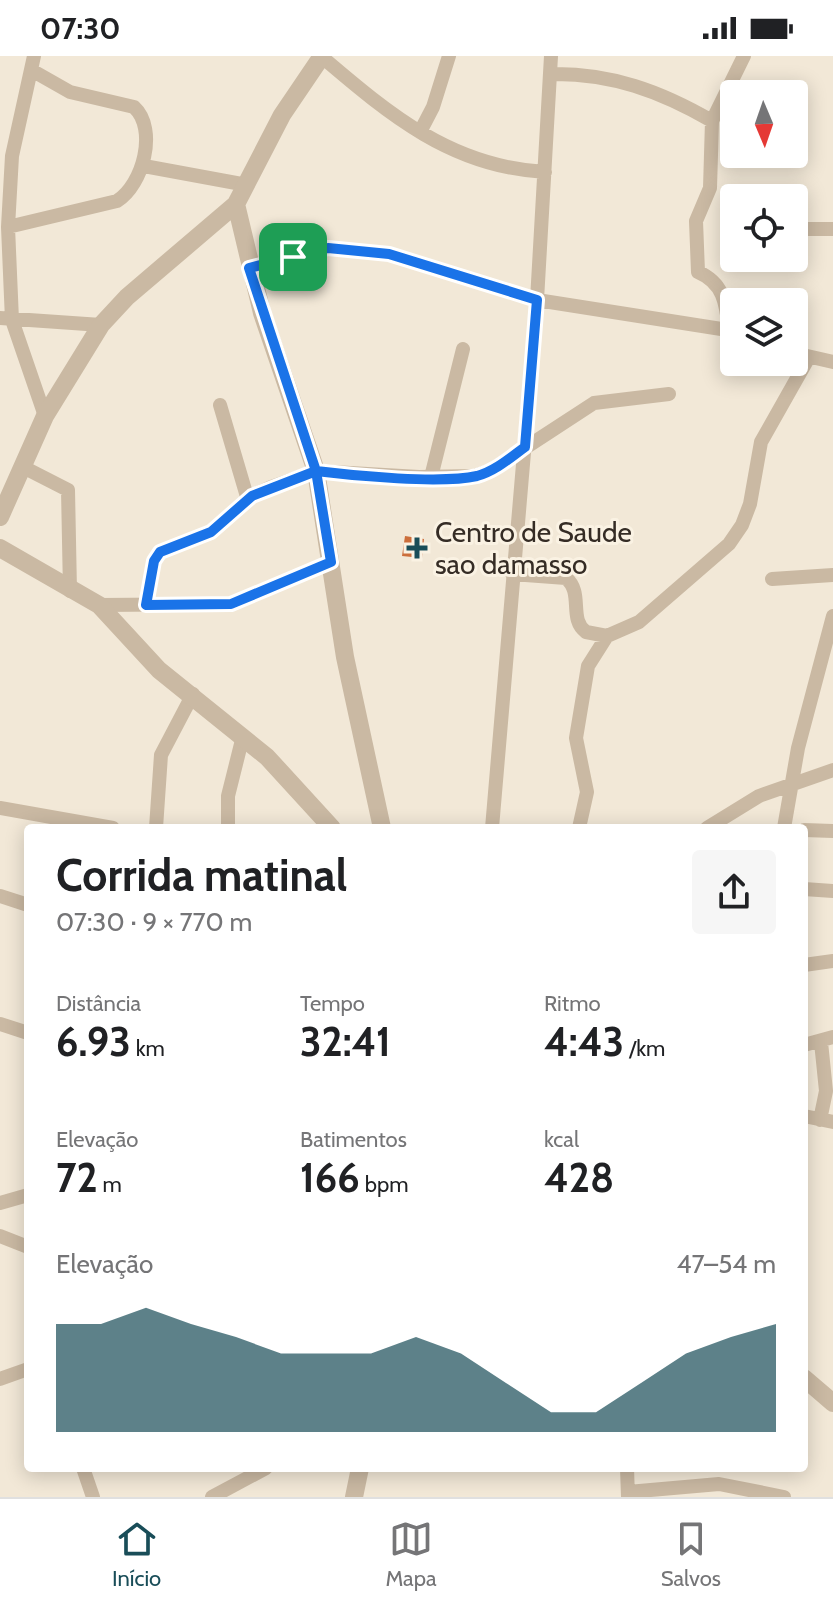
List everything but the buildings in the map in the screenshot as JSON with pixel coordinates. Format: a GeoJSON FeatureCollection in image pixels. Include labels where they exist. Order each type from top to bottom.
{"type":"FeatureCollection","features":[{"type":"Feature","properties":{"kind":"street"},"geometry":{"type":"LineString","coordinates":[[420,132],[433,107],[449,56]]}},
{"type":"Feature","properties":{"kind":"street"},"geometry":{"type":"LineString","coordinates":[[492,824],[537,300],[551,56]]}},
{"type":"Feature","properties":{"kind":"street"},"geometry":{"type":"LineString","coordinates":[[720,290],[698,272],[696,221],[710,188],[712,121],[744,56]]}},
{"type":"Feature","properties":{"kind":"street"},"geometry":{"type":"LineString","coordinates":[[0,517],[45,416],[101,325],[127,297],[236,204],[282,115],[322,57],[373,101],[420,132],[475,161],[545,172]]}},
{"type":"Feature","properties":{"kind":"street"},"geometry":{"type":"LineString","coordinates":[[8,227],[117,201],[130,194],[144,166],[145,140],[139,112],[134,107],[70,92],[34,64],[12,156],[8,227],[6,319],[45,416]]}},
{"type":"Feature","properties":{"kind":"street"},"geometry":{"type":"LineString","coordinates":[[551,74],[588,73],[617,79],[682,104],[712,121]]}},
{"type":"Feature","properties":{"kind":"street"},"geometry":{"type":"LineString","coordinates":[[144,166],[247,185]]}},
{"type":"Feature","properties":{"kind":"street"},"geometry":{"type":"LineString","coordinates":[[236,204],[249,268],[316,471],[345,657],[381,824]]}},
{"type":"Feature","properties":{"kind":"street"},"geometry":{"type":"LineString","coordinates":[[808,229],[833,229]]}},
{"type":"Feature","properties":{"kind":"street"},"geometry":{"type":"LineString","coordinates":[[249,268],[328,248],[342,248],[419,261],[537,300],[720,328]]}},
{"type":"Feature","properties":{"kind":"street"},"geometry":{"type":"LineString","coordinates":[[6,319],[101,325]]}},
{"type":"Feature","properties":{"kind":"street"},"geometry":{"type":"LineString","coordinates":[[431,477],[463,349]]}},
{"type":"Feature","properties":{"kind":"street"},"geometry":{"type":"LineString","coordinates":[[580,824],[587,792],[576,738],[588,666],[607,636],[639,622],[729,544],[742,525],[750,504],[761,442],[809,357],[833,362]]}},
{"type":"Feature","properties":{"kind":"street"},"geometry":{"type":"LineString","coordinates":[[146,605],[154,561],[160,552],[211,532],[248,500],[316,471],[475,476],[490,471],[594,403],[669,394]]}},
{"type":"Feature","properties":{"kind":"street"},"geometry":{"type":"LineString","coordinates":[[220,405],[248,500]]}},
{"type":"Feature","properties":{"kind":"street"},"geometry":{"type":"LineString","coordinates":[[23,467],[68,490],[70,591]]}},
{"type":"Feature","properties":{"kind":"street"},"geometry":{"type":"LineString","coordinates":[[0,548],[99,605],[159,670],[243,736],[310,801],[329,824]]}},
{"type":"Feature","properties":{"kind":"street"},"geometry":{"type":"LineString","coordinates":[[99,605],[231,604],[331,562]]}},
{"type":"Feature","properties":{"kind":"street"},"geometry":{"type":"LineString","coordinates":[[512,574],[566,578],[577,592],[580,628],[607,636]]}},
{"type":"Feature","properties":{"kind":"street"},"geometry":{"type":"LineString","coordinates":[[772,579],[833,575]]}},
{"type":"Feature","properties":{"kind":"street"},"geometry":{"type":"LineString","coordinates":[[785,824],[833,616]]}},
{"type":"Feature","properties":{"kind":"street"},"geometry":{"type":"LineString","coordinates":[[156,824],[161,755],[193,694]]}},
{"type":"Feature","properties":{"kind":"street"},"geometry":{"type":"LineString","coordinates":[[228,824],[228,796],[243,736]]}},
{"type":"Feature","properties":{"kind":"street"},"geometry":{"type":"LineString","coordinates":[[714,824],[759,796],[833,770]]}},
{"type":"Feature","properties":{"kind":"street"},"geometry":{"type":"LineString","coordinates":[[0,808],[90,824]]}},
{"type":"Feature","properties":{"kind":"street"},"geometry":{"type":"LineString","coordinates":[[808,830],[833,831]]}},
{"type":"Feature","properties":{"kind":"street"},"geometry":{"type":"LineString","coordinates":[[808,889],[833,891]]}},
{"type":"Feature","properties":{"kind":"street"},"geometry":{"type":"LineString","coordinates":[[0,896],[24,904]]}},
{"type":"Feature","properties":{"kind":"street"},"geometry":{"type":"LineString","coordinates":[[808,964],[833,961]]}},
{"type":"Feature","properties":{"kind":"street"},"geometry":{"type":"LineString","coordinates":[[0,1024],[24,1032]]}},
{"type":"Feature","properties":{"kind":"street"},"geometry":{"type":"LineString","coordinates":[[826,1121],[827,1040]]}},
{"type":"Feature","properties":{"kind":"street"},"geometry":{"type":"LineString","coordinates":[[0,1203],[24,1196]]}},
{"type":"Feature","properties":{"kind":"street"},"geometry":{"type":"LineString","coordinates":[[0,1236],[24,1245]]}},
{"type":"Feature","properties":{"kind":"street"},"geometry":{"type":"LineString","coordinates":[[0,1379],[24,1370]]}},
{"type":"Feature","properties":{"kind":"street"},"geometry":{"type":"LineString","coordinates":[[808,1381],[833,1403]]}},
{"type":"Feature","properties":{"kind":"street"},"geometry":{"type":"LineString","coordinates":[[84,1472],[93,1497]]}},
{"type":"Feature","properties":{"kind":"street"},"geometry":{"type":"LineString","coordinates":[[212,1497],[259,1472]]}},
{"type":"Feature","properties":{"kind":"street"},"geometry":{"type":"LineString","coordinates":[[354,1497],[359,1472]]}},
{"type":"Feature","properties":{"kind":"street"},"geometry":{"type":"LineString","coordinates":[[627,1472],[628,1495],[719,1484],[784,1497]]}},
{"type":"Feature","properties":{"kind":"place","name":"Centro de Saude sao damasso"},"geometry":{"type":"Point","coordinates":[417,548]}},
{"type":"Feature","properties":{"kind":"route"},"geometry":{"type":"LineString","coordinates":[[293,257],[249,268],[316,471],[252,496],[211,532],[160,552],[154,561],[146,605],[231,604],[331,562],[316,471],[419,477],[475,476],[490,471],[525,447],[537,300],[389,254],[328,248],[293,257]]}}]}
